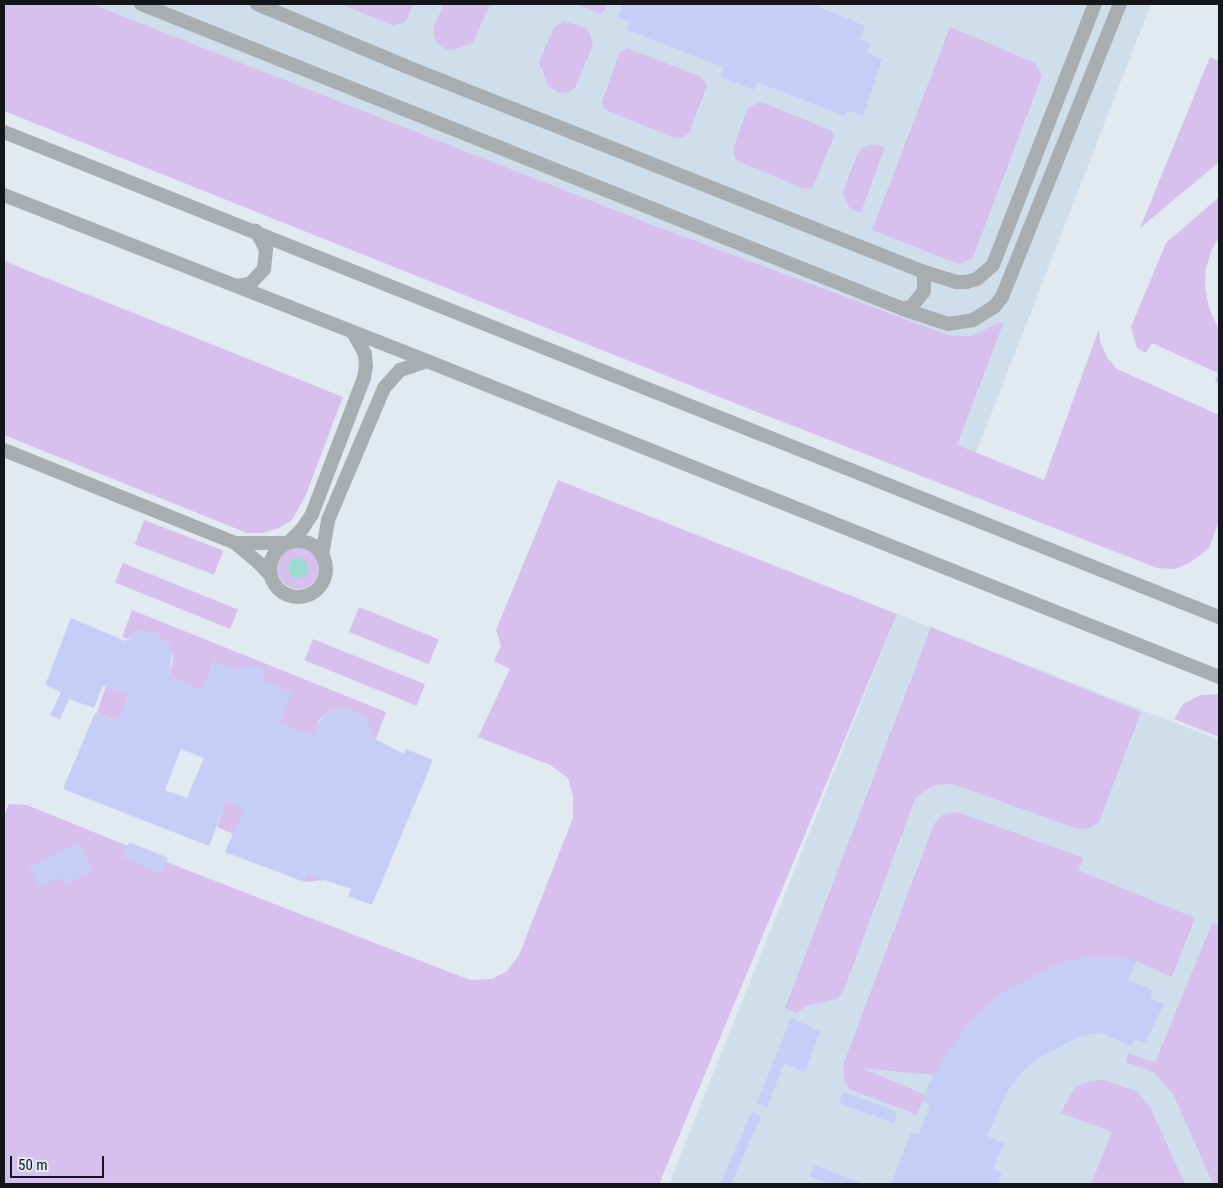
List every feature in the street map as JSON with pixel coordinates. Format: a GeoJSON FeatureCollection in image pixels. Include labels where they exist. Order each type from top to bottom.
{"type":"FeatureCollection","features":[{"type":"Feature","properties":{"kind":"street"},"geometry":{"type":"LineString","coordinates":[[141,4],[903,309],[948,324],[960,323],[984,314],[1002,296],[1120,4]]}},
{"type":"Feature","properties":{"kind":"street"},"geometry":{"type":"LineString","coordinates":[[257,4],[405,66],[924,272],[956,282],[977,279],[993,265],[1096,4]]}},
{"type":"Feature","properties":{"kind":"street"},"geometry":{"type":"LineString","coordinates":[[4,132],[1219,617]]}},
{"type":"Feature","properties":{"kind":"street"},"geometry":{"type":"LineString","coordinates":[[4,195],[427,361],[1219,677]]}},
{"type":"Feature","properties":{"kind":"street"},"geometry":{"type":"LineString","coordinates":[[236,286],[250,284],[264,269],[266,249],[256,231]]}},
{"type":"Feature","properties":{"kind":"street"},"geometry":{"type":"LineString","coordinates":[[903,309],[912,306],[924,291],[924,272]]}},
{"type":"Feature","properties":{"kind":"street"},"geometry":{"type":"LineString","coordinates":[[353,332],[365,354],[364,378],[308,522],[288,543],[274,554],[270,568],[274,584],[287,595],[296,597],[313,593],[323,581],[326,574],[322,555],[328,520],[363,434],[390,379],[400,370],[427,361]]}},
{"type":"Feature","properties":{"kind":"street"},"geometry":{"type":"LineString","coordinates":[[345,428],[363,434]]}},
{"type":"Feature","properties":{"kind":"street"},"geometry":{"type":"LineString","coordinates":[[4,450],[235,543],[254,558],[271,576]]}},
{"type":"Feature","properties":{"kind":"street"},"geometry":{"type":"LineString","coordinates":[[235,543],[308,543],[322,555]]}},
{"type":"Feature","properties":{"kind":"shaded area"},"geometry":{"type":"Polygon","coordinates":[[[4,4],[1151,4],[976,453],[716,348],[4,4]]]}},
{"type":"Feature","properties":{"kind":"shaded area"},"geometry":{"type":"Polygon","coordinates":[[[4,4],[92,4],[655,226],[948,335],[971,336],[1000,322],[1003,324],[957,445],[1044,480],[1099,329],[1100,342],[1107,357],[1117,369],[1219,415],[1219,521],[1209,548],[1191,562],[1176,569],[1157,568],[747,408],[4,111],[4,4]]]}},
{"type":"Feature","properties":{"kind":"shaded area"},"geometry":{"type":"Polygon","coordinates":[[[341,4],[413,4],[406,21],[394,26],[341,4]]]}},
{"type":"Feature","properties":{"kind":"shaded area"},"geometry":{"type":"Polygon","coordinates":[[[444,4],[490,4],[473,43],[454,50],[445,49],[437,43],[434,35],[434,26],[444,4]]]}},
{"type":"Feature","properties":{"kind":"shaded area"},"geometry":{"type":"Polygon","coordinates":[[[577,4],[605,4],[605,10],[600,14],[577,4]]]}},
{"type":"Feature","properties":{"kind":"shaded area"},"geometry":{"type":"Polygon","coordinates":[[[564,21],[585,28],[590,34],[593,45],[575,88],[569,92],[560,93],[548,86],[539,62],[554,28],[564,21]]]}},
{"type":"Feature","properties":{"kind":"shaded area"},"geometry":{"type":"Polygon","coordinates":[[[950,27],[1035,63],[1042,76],[973,257],[963,263],[956,263],[872,230],[950,27]]]}},
{"type":"Feature","properties":{"kind":"shaded area"},"geometry":{"type":"Polygon","coordinates":[[[627,48],[699,76],[706,82],[707,86],[689,133],[684,137],[674,138],[604,109],[602,102],[619,53],[627,48]]]}},
{"type":"Feature","properties":{"kind":"shaded area"},"geometry":{"type":"Polygon","coordinates":[[[1210,57],[1219,61],[1219,162],[1140,228],[1210,57]]]}},
{"type":"Feature","properties":{"kind":"shaded area"},"geometry":{"type":"Polygon","coordinates":[[[757,103],[764,103],[832,131],[834,136],[813,187],[804,189],[736,160],[733,149],[747,109],[757,103]]]}},
{"type":"Feature","properties":{"kind":"shaded area"},"geometry":{"type":"Polygon","coordinates":[[[875,144],[885,147],[861,212],[857,212],[849,207],[843,193],[857,154],[864,147],[875,144]]]}},
{"type":"Feature","properties":{"kind":"shaded area"},"geometry":{"type":"Polygon","coordinates":[[[1219,197],[1219,238],[1212,249],[1206,268],[1205,287],[1209,308],[1219,330],[1219,383],[1215,382],[1218,373],[1152,343],[1146,353],[1137,348],[1131,327],[1166,243],[1219,197]]]}},
{"type":"Feature","properties":{"kind":"shaded area"},"geometry":{"type":"Polygon","coordinates":[[[4,261],[343,397],[305,497],[292,520],[279,528],[263,533],[247,533],[4,435],[4,261]]]}},
{"type":"Feature","properties":{"kind":"shaded area"},"geometry":{"type":"Polygon","coordinates":[[[558,480],[897,614],[659,1184],[4,1184],[4,816],[9,804],[27,805],[192,872],[470,980],[492,979],[507,971],[519,955],[573,818],[573,797],[568,778],[550,765],[478,737],[510,669],[494,661],[501,646],[496,630],[558,480]]]}},
{"type":"Feature","properties":{"kind":"shaded area"},"geometry":{"type":"Polygon","coordinates":[[[144,520],[223,550],[214,575],[135,544],[144,520]]]}},
{"type":"Feature","properties":{"kind":"shaded area"},"geometry":{"type":"Polygon","coordinates":[[[302,547],[310,550],[316,556],[319,568],[316,580],[310,586],[294,589],[286,586],[280,580],[277,564],[280,556],[286,550],[302,547]]]}},
{"type":"Feature","properties":{"kind":"shaded area"},"geometry":{"type":"Polygon","coordinates":[[[298,558],[305,561],[308,568],[305,575],[298,578],[291,575],[288,568],[291,561],[298,558]]]}},
{"type":"Feature","properties":{"kind":"shaded area"},"geometry":{"type":"Polygon","coordinates":[[[123,563],[238,609],[230,629],[115,582],[123,563]]]}},
{"type":"Feature","properties":{"kind":"shaded area"},"geometry":{"type":"Polygon","coordinates":[[[359,607],[439,639],[429,664],[349,632],[359,607]]]}},
{"type":"Feature","properties":{"kind":"shaded area"},"geometry":{"type":"Polygon","coordinates":[[[132,610],[386,712],[324,880],[304,882],[351,764],[373,738],[366,719],[355,711],[346,708],[336,709],[326,714],[319,721],[314,737],[279,723],[291,693],[214,661],[202,690],[169,677],[173,659],[172,651],[167,642],[156,634],[146,631],[136,632],[127,639],[122,637],[132,610]]]}},
{"type":"Feature","properties":{"kind":"shaded area"},"geometry":{"type":"Polygon","coordinates":[[[897,614],[1219,740],[1219,1184],[669,1184],[897,614]]]}},
{"type":"Feature","properties":{"kind":"shaded area"},"geometry":{"type":"Polygon","coordinates":[[[931,627],[1141,712],[1099,822],[1090,828],[1078,829],[952,784],[935,785],[924,791],[915,799],[844,990],[837,999],[806,1006],[797,1013],[785,1008],[931,627]]]}},
{"type":"Feature","properties":{"kind":"shaded area"},"geometry":{"type":"Polygon","coordinates":[[[313,639],[425,684],[417,706],[304,660],[313,639]]]}},
{"type":"Feature","properties":{"kind":"shaded area"},"geometry":{"type":"Polygon","coordinates":[[[106,686],[129,694],[119,721],[97,713],[106,686]]]}},
{"type":"Feature","properties":{"kind":"shaded area"},"geometry":{"type":"Polygon","coordinates":[[[1219,694],[1219,737],[1174,719],[1183,704],[1201,695],[1219,694]]]}},
{"type":"Feature","properties":{"kind":"shaded area"},"geometry":{"type":"Polygon","coordinates":[[[226,801],[302,832],[238,823],[233,834],[217,827],[226,801]]]}},
{"type":"Feature","properties":{"kind":"shaded area"},"geometry":{"type":"Polygon","coordinates":[[[957,812],[1084,858],[1078,870],[1195,918],[1172,977],[1136,961],[1112,957],[1069,960],[1049,968],[1005,991],[969,1024],[933,1075],[862,1068],[925,1095],[917,1115],[849,1089],[844,1079],[843,1065],[934,824],[942,815],[957,812]]]}},
{"type":"Feature","properties":{"kind":"shaded area"},"geometry":{"type":"Polygon","coordinates":[[[1212,923],[1219,926],[1219,1184],[1213,1184],[1173,1094],[1153,1072],[1126,1062],[1128,1053],[1155,1063],[1212,923]]]}},
{"type":"Feature","properties":{"kind":"shaded area"},"geometry":{"type":"Polygon","coordinates":[[[1103,1080],[1136,1091],[1149,1105],[1185,1184],[1091,1184],[1112,1132],[1061,1113],[1077,1086],[1090,1081],[1103,1080]]]}},
{"type":"Feature","properties":{"kind":"building"},"geometry":{"type":"Polygon","coordinates":[[[623,4],[811,4],[865,26],[860,39],[871,44],[867,53],[882,59],[863,116],[847,110],[845,116],[757,82],[754,90],[720,77],[723,67],[627,30],[630,22],[618,17],[623,4]]]}},
{"type":"Feature","properties":{"kind":"building"},"geometry":{"type":"Polygon","coordinates":[[[71,618],[125,641],[136,632],[146,631],[156,634],[167,642],[172,651],[169,677],[202,690],[214,661],[240,670],[245,667],[258,666],[263,670],[266,682],[292,693],[279,723],[314,737],[316,727],[326,714],[336,709],[346,708],[356,711],[366,719],[373,738],[404,754],[406,749],[433,760],[372,905],[348,896],[351,889],[307,874],[304,882],[225,852],[244,809],[226,801],[209,846],[63,789],[95,713],[117,721],[129,694],[103,685],[94,708],[69,699],[60,719],[50,715],[61,692],[45,685],[71,618]],[[181,749],[165,790],[187,798],[204,758],[181,749]]]}},
{"type":"Feature","properties":{"kind":"building"},"geometry":{"type":"Polygon","coordinates":[[[78,842],[92,870],[65,885],[61,877],[40,888],[29,867],[78,842]]]}},
{"type":"Feature","properties":{"kind":"building"},"geometry":{"type":"Polygon","coordinates":[[[129,842],[168,858],[162,873],[123,858],[129,842]]]}},
{"type":"Feature","properties":{"kind":"building"},"geometry":{"type":"Polygon","coordinates":[[[1089,957],[1112,957],[1136,961],[1128,981],[1153,990],[1150,998],[1164,1004],[1145,1043],[1135,1040],[1131,1046],[1100,1032],[1081,1036],[1040,1057],[1022,1072],[1007,1092],[987,1136],[1004,1143],[993,1169],[1002,1173],[997,1184],[891,1184],[911,1132],[919,1134],[930,1105],[922,1102],[933,1075],[969,1024],[1005,991],[1049,968],[1069,960],[1089,957]]]}},
{"type":"Feature","properties":{"kind":"building"},"geometry":{"type":"Polygon","coordinates":[[[791,1018],[820,1031],[805,1072],[784,1064],[767,1107],[757,1103],[791,1018]]]}},
{"type":"Feature","properties":{"kind":"building"},"geometry":{"type":"Polygon","coordinates":[[[843,1092],[898,1112],[893,1123],[839,1103],[843,1092]]]}},
{"type":"Feature","properties":{"kind":"building"},"geometry":{"type":"Polygon","coordinates":[[[752,1112],[761,1116],[731,1184],[720,1183],[752,1112]]]}},
{"type":"Feature","properties":{"kind":"building"},"geometry":{"type":"Polygon","coordinates":[[[814,1165],[862,1184],[829,1184],[809,1177],[814,1165]]]}}]}
